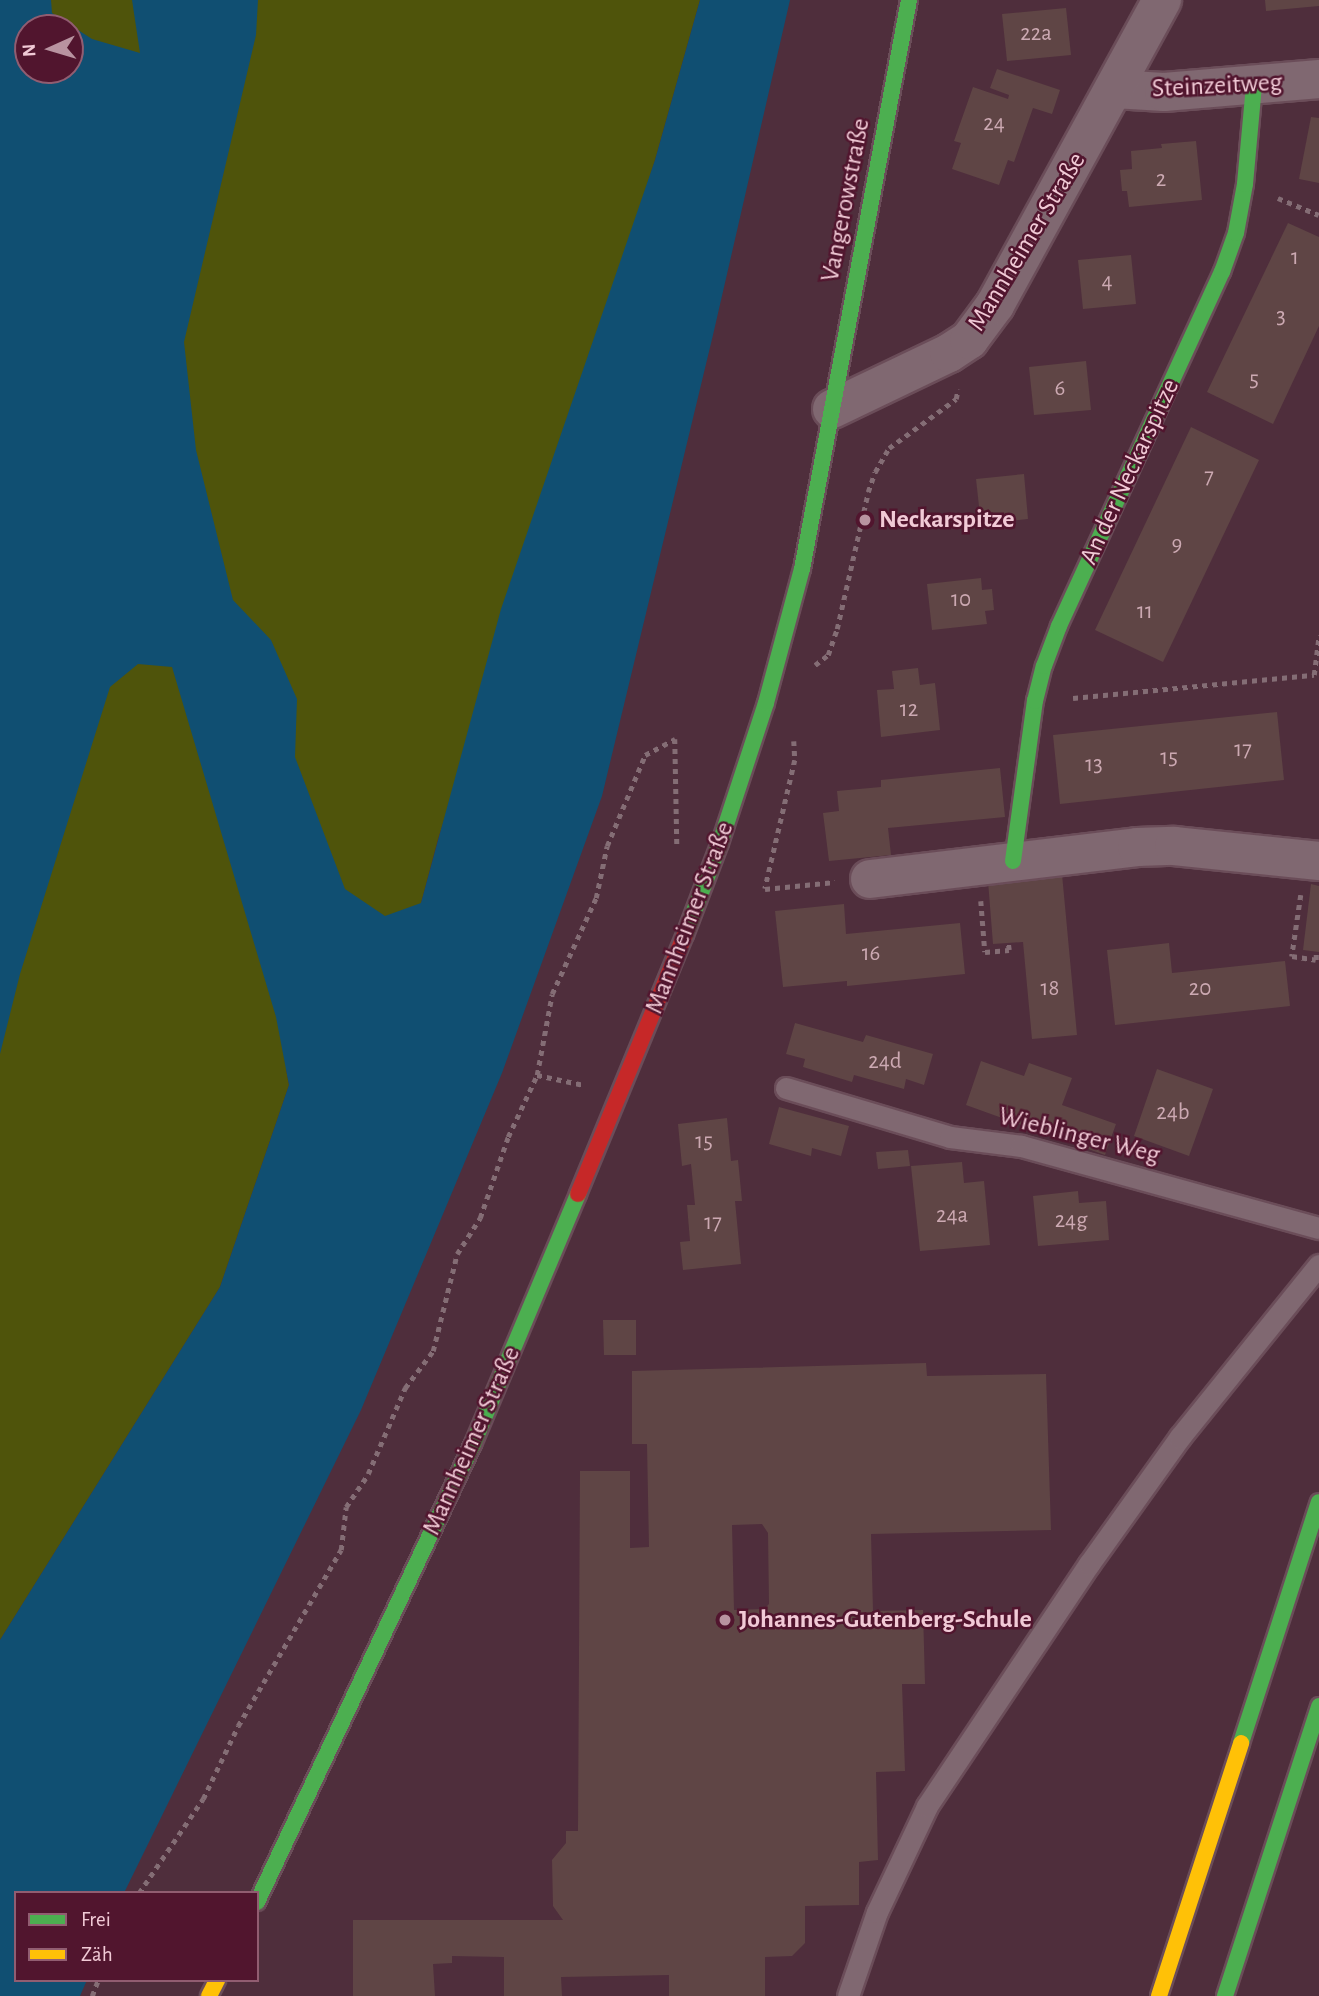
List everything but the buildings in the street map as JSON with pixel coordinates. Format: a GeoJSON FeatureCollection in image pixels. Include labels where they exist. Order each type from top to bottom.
{"type":"FeatureCollection","features":[{"type":"Feature","properties":{"kind":"main road","name":"Vangerowstraße"},"geometry":{"type":"LineString","coordinates":[[832,409],[909,0]]}},
{"type":"Feature","properties":{"kind":"main road","name":"An der Neckarspitze"},"geometry":{"type":"LineString","coordinates":[[996,863],[1035,701],[1059,626],[1222,272],[1236,233],[1245,184],[1254,86]]}},
{"type":"Feature","properties":{"kind":"main road","name":"Mannheimer Straße"},"geometry":{"type":"LineString","coordinates":[[259,1898],[293,1831],[489,1405],[667,982],[720,843],[766,703],[802,569],[832,409]]}},
{"type":"Feature","properties":{"kind":"main road"},"geometry":{"type":"LineString","coordinates":[[1158,1996],[1319,1502]]}},
{"type":"Feature","properties":{"kind":"main road"},"geometry":{"type":"LineString","coordinates":[[1225,1996],[1319,1706]]}},
{"type":"Feature","properties":{"kind":"street","name":"Mannheimer Straße"},"geometry":{"type":"LineString","coordinates":[[832,409],[949,353],[969,340],[995,305],[1162,0]]}},
{"type":"Feature","properties":{"kind":"street","name":"Steinzeitweg"},"geometry":{"type":"LineString","coordinates":[[1114,89],[1164,92],[1319,79]]}},
{"type":"Feature","properties":{"kind":"street"},"geometry":{"type":"LineString","coordinates":[[870,879],[1137,847],[1174,846],[1313,860]]}},
{"type":"Feature","properties":{"kind":"lane","name":"Wieblinger Weg"},"geometry":{"type":"LineString","coordinates":[[786,1088],[950,1138],[1021,1146],[1319,1228]]}},
{"type":"Feature","properties":{"kind":"lane"},"geometry":{"type":"LineString","coordinates":[[848,1996],[877,1912],[927,1806],[1089,1564],[1180,1437],[1319,1265]]}},
{"type":"Feature","properties":{"kind":"path"},"geometry":{"type":"LineString","coordinates":[[870,879],[765,889],[795,760],[794,737],[766,703],[828,655],[837,629],[875,472],[889,449],[956,400],[969,340]]}},
{"type":"Feature","properties":{"kind":"path"},"geometry":{"type":"LineString","coordinates":[[1035,701],[1314,675],[1319,635]]}},
{"type":"Feature","properties":{"kind":"path"},"geometry":{"type":"LineString","coordinates":[[140,1891],[203,1799],[238,1726],[341,1550],[346,1507],[368,1474],[405,1388],[433,1351],[457,1254],[480,1218],[508,1137],[537,1075],[552,994],[596,898],[607,846],[645,755],[675,739],[677,852]]}},
{"type":"Feature","properties":{"kind":"path"},"geometry":{"type":"LineString","coordinates":[[1313,860],[1292,956],[1315,960],[1316,952]]}},
{"type":"Feature","properties":{"kind":"path"},"geometry":{"type":"LineString","coordinates":[[996,863],[985,952],[1009,950],[1008,943]]}},
{"type":"Feature","properties":{"kind":"path"},"geometry":{"type":"LineString","coordinates":[[537,1075],[593,1087]]}},
{"type":"Feature","properties":{"kind":"green space"},"geometry":{"type":"Polygon","coordinates":[[[0,0],[700,0],[655,160],[438,839],[421,903],[286,1069],[289,1085],[220,1287],[0,1640],[0,0]]]}},
{"type":"Feature","properties":{"kind":"water"},"geometry":{"type":"Polygon","coordinates":[[[0,0],[51,0],[54,14],[14,14],[14,84],[84,84],[84,34],[92,39],[140,53],[132,0],[258,0],[256,35],[184,342],[196,450],[233,600],[271,640],[297,699],[295,757],[345,889],[385,916],[421,903],[501,609],[655,160],[700,0],[790,0],[602,796],[502,1073],[361,1410],[125,1891],[14,1891],[14,1982],[86,1982],[80,1996],[0,1996],[0,1640],[220,1287],[289,1085],[276,1017],[172,667],[138,664],[110,687],[20,974],[0,1054],[0,0]]]}},
{"type":"Feature","properties":{"kind":"traffic: fast"},"geometry":{"type":"LineString","coordinates":[[685,935],[720,843],[766,703],[802,569],[909,0]]}},
{"type":"Feature","properties":{"kind":"traffic: fast"},"geometry":{"type":"LineString","coordinates":[[1013,861],[1035,701],[1044,666],[1059,626],[1222,272],[1236,233],[1245,184],[1254,86]]}},
{"type":"Feature","properties":{"kind":"traffic: fast"},"geometry":{"type":"LineString","coordinates":[[259,1898],[473,1444],[578,1194]]}},
{"type":"Feature","properties":{"kind":"traffic: fast"},"geometry":{"type":"LineString","coordinates":[[1241,1743],[1319,1502]]}},
{"type":"Feature","properties":{"kind":"traffic: fast"},"geometry":{"type":"LineString","coordinates":[[1225,1996],[1319,1706]]}},
{"type":"Feature","properties":{"kind":"traffic: slow"},"geometry":{"type":"LineString","coordinates":[[1159,1996],[1241,1743]]}},
{"type":"Feature","properties":{"kind":"traffic: slow"},"geometry":{"type":"LineString","coordinates":[[209,1996],[216,1982]]}},
{"type":"Feature","properties":{"kind":"traffic: jam"},"geometry":{"type":"LineString","coordinates":[[578,1194],[685,935]]}},
{"type":"Feature","properties":{"kind":"place","name":"Neckarspitze"},"geometry":{"type":"Point","coordinates":[865,520]}},
{"type":"Feature","properties":{"kind":"place","name":"Johannes-Gutenberg-Schule"},"geometry":{"type":"Point","coordinates":[725,1620]}}]}
